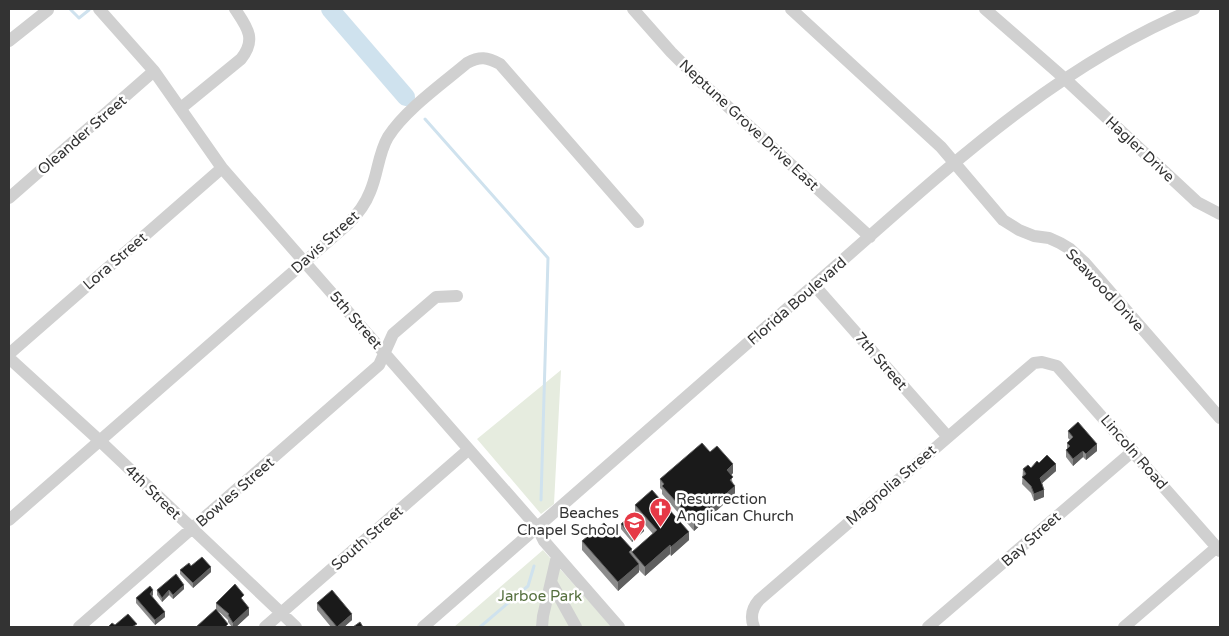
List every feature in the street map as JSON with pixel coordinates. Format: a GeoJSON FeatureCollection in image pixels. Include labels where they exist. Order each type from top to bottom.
{"type":"FeatureCollection","features":[{"type":"Feature","properties":{"kind":"street","name":"5th Street"},"geometry":{"type":"LineString","coordinates":[[99,9],[154,71],[222,168],[537,527],[544,541],[619,627]]}},
{"type":"Feature","properties":{"kind":"street"},"geometry":{"type":"LineString","coordinates":[[181,108],[231,67],[247,51],[250,41],[249,32],[235,9]]}},
{"type":"Feature","properties":{"kind":"street","name":"Neptune Grove Drive East"},"geometry":{"type":"LineString","coordinates":[[633,9],[700,81],[870,237]]}},
{"type":"Feature","properties":{"kind":"street","name":"Seawood Drive"},"geometry":{"type":"LineString","coordinates":[[791,9],[940,146],[1003,220],[1019,230],[1034,236],[1049,238],[1070,249],[1085,263],[1220,418]]}},
{"type":"Feature","properties":{"kind":"street","name":"Hagler Drive"},"geometry":{"type":"LineString","coordinates":[[985,9],[1064,78],[1197,202],[1220,212]]}},
{"type":"Feature","properties":{"kind":"street","name":"Florida Boulevard"},"geometry":{"type":"LineString","coordinates":[[423,627],[814,285],[1005,121],[1064,78],[1139,34],[1194,9]]}},
{"type":"Feature","properties":{"kind":"street"},"geometry":{"type":"LineString","coordinates":[[9,41],[48,10]]}},
{"type":"Feature","properties":{"kind":"street","name":"Davis Street"},"geometry":{"type":"LineString","coordinates":[[9,520],[348,224],[361,210],[371,192],[380,156],[388,138],[402,120],[467,63],[477,58],[487,57],[500,64],[638,222]]}},
{"type":"Feature","properties":{"kind":"street","name":"Oleander Street"},"geometry":{"type":"LineString","coordinates":[[9,198],[154,71]]}},
{"type":"Feature","properties":{"kind":"street","name":"Lora Street"},"geometry":{"type":"LineString","coordinates":[[9,354],[222,168]]}},
{"type":"Feature","properties":{"kind":"street","name":"7th Street"},"geometry":{"type":"LineString","coordinates":[[814,285],[948,437]]}},
{"type":"Feature","properties":{"kind":"street","name":"Bowles Street"},"geometry":{"type":"LineString","coordinates":[[79,627],[379,365],[393,334],[436,297],[457,296]]}},
{"type":"Feature","properties":{"kind":"street","name":"4th Street"},"geometry":{"type":"LineString","coordinates":[[9,358],[100,441],[296,627]]}},
{"type":"Feature","properties":{"kind":"street","name":"Magnolia Street"},"geometry":{"type":"LineString","coordinates":[[753,623],[755,606],[759,600],[1026,368],[1034,363],[1042,362]]}},
{"type":"Feature","properties":{"kind":"street","name":"Lincoln Road"},"geometry":{"type":"LineString","coordinates":[[1042,362],[1057,366],[1218,549]]}},
{"type":"Feature","properties":{"kind":"street","name":"South Street"},"geometry":{"type":"LineString","coordinates":[[265,627],[468,450]]}},
{"type":"Feature","properties":{"kind":"street","name":"Bay Street"},"geometry":{"type":"LineString","coordinates":[[928,627],[1133,451]]}},
{"type":"Feature","properties":{"kind":"street"},"geometry":{"type":"LineString","coordinates":[[1124,627],[1218,549]]}},
{"type":"Feature","properties":{"kind":"street"},"geometry":{"type":"LineString","coordinates":[[542,627],[557,556]]}},
{"type":"Feature","properties":{"kind":"street"},"geometry":{"type":"LineString","coordinates":[[551,582],[576,627]]}},
{"type":"Feature","properties":{"kind":"green space"},"geometry":{"type":"Polygon","coordinates":[[[561,370],[554,504],[541,514],[477,439],[561,370]]]}},
{"type":"Feature","properties":{"kind":"green space","name":"Jarboe Park"},"geometry":{"type":"Polygon","coordinates":[[[543,550],[612,627],[454,627],[543,550]]]}},
{"type":"Feature","properties":{"kind":"building"},"geometry":{"type":"Polygon","coordinates":[[[1078,422],[1097,444],[1086,454],[1083,451],[1073,459],[1066,450],[1070,446],[1067,443],[1073,437],[1068,431],[1078,422]]]}},
{"type":"Feature","properties":{"kind":"building"},"geometry":{"type":"Polygon","coordinates":[[[702,443],[710,452],[717,446],[733,464],[727,470],[733,477],[730,480],[735,486],[694,522],[662,486],[664,484],[660,479],[702,443]]]}},
{"type":"Feature","properties":{"kind":"building"},"geometry":{"type":"Polygon","coordinates":[[[1047,455],[1056,464],[1040,478],[1044,490],[1034,494],[1031,486],[1022,477],[1026,474],[1023,469],[1028,465],[1031,468],[1037,461],[1039,463],[1047,455]]]}},
{"type":"Feature","properties":{"kind":"building"},"geometry":{"type":"Polygon","coordinates":[[[652,490],[689,532],[671,547],[670,545],[645,567],[632,552],[657,530],[635,505],[652,490]]]}},
{"type":"Feature","properties":{"kind":"building"},"geometry":{"type":"Polygon","coordinates":[[[633,514],[644,526],[632,537],[621,524],[633,514]]]}},
{"type":"Feature","properties":{"kind":"building"},"geometry":{"type":"Polygon","coordinates":[[[604,523],[609,528],[611,526],[632,549],[629,552],[639,564],[618,582],[582,541],[604,523]]]}},
{"type":"Feature","properties":{"kind":"building"},"geometry":{"type":"Polygon","coordinates":[[[202,557],[211,567],[193,583],[180,570],[189,563],[191,566],[202,557]]]}},
{"type":"Feature","properties":{"kind":"building"},"geometry":{"type":"Polygon","coordinates":[[[176,574],[184,585],[173,595],[169,590],[162,598],[157,590],[176,574]]]}},
{"type":"Feature","properties":{"kind":"building"},"geometry":{"type":"Polygon","coordinates":[[[235,584],[244,595],[241,598],[249,608],[233,623],[229,614],[216,603],[235,584]]]}},
{"type":"Feature","properties":{"kind":"building"},"geometry":{"type":"Polygon","coordinates":[[[150,586],[153,590],[150,594],[165,612],[155,620],[136,598],[150,586]]]}},
{"type":"Feature","properties":{"kind":"building"},"geometry":{"type":"Polygon","coordinates":[[[332,590],[352,614],[337,627],[317,603],[332,590]]]}},
{"type":"Feature","properties":{"kind":"building"},"geometry":{"type":"Polygon","coordinates":[[[216,609],[228,624],[225,627],[196,627],[216,609]]]}},
{"type":"Feature","properties":{"kind":"building"},"geometry":{"type":"Polygon","coordinates":[[[128,614],[137,624],[132,627],[108,627],[112,623],[115,625],[128,614]]]}},
{"type":"Feature","properties":{"kind":"building"},"geometry":{"type":"Polygon","coordinates":[[[360,622],[363,627],[353,627],[360,622]]]}},
{"type":"Feature","properties":{"kind":"waterway"},"geometry":{"type":"LineString","coordinates":[[70,9],[79,18],[89,10]]}},
{"type":"Feature","properties":{"kind":"waterway"},"geometry":{"type":"LineString","coordinates":[[330,9],[406,97]]}},
{"type":"Feature","properties":{"kind":"waterway"},"geometry":{"type":"LineString","coordinates":[[425,119],[548,258],[541,500]]}},
{"type":"Feature","properties":{"kind":"waterway"},"geometry":{"type":"LineString","coordinates":[[480,627],[528,586],[534,566]]}},
{"type":"Feature","properties":{"kind":"place","name":"Resurrection Anglican Church"},"geometry":{"type":"Point","coordinates":[660,527]}},
{"type":"Feature","properties":{"kind":"place","name":"Beaches Chapel School"},"geometry":{"type":"Point","coordinates":[635,541]}}]}
